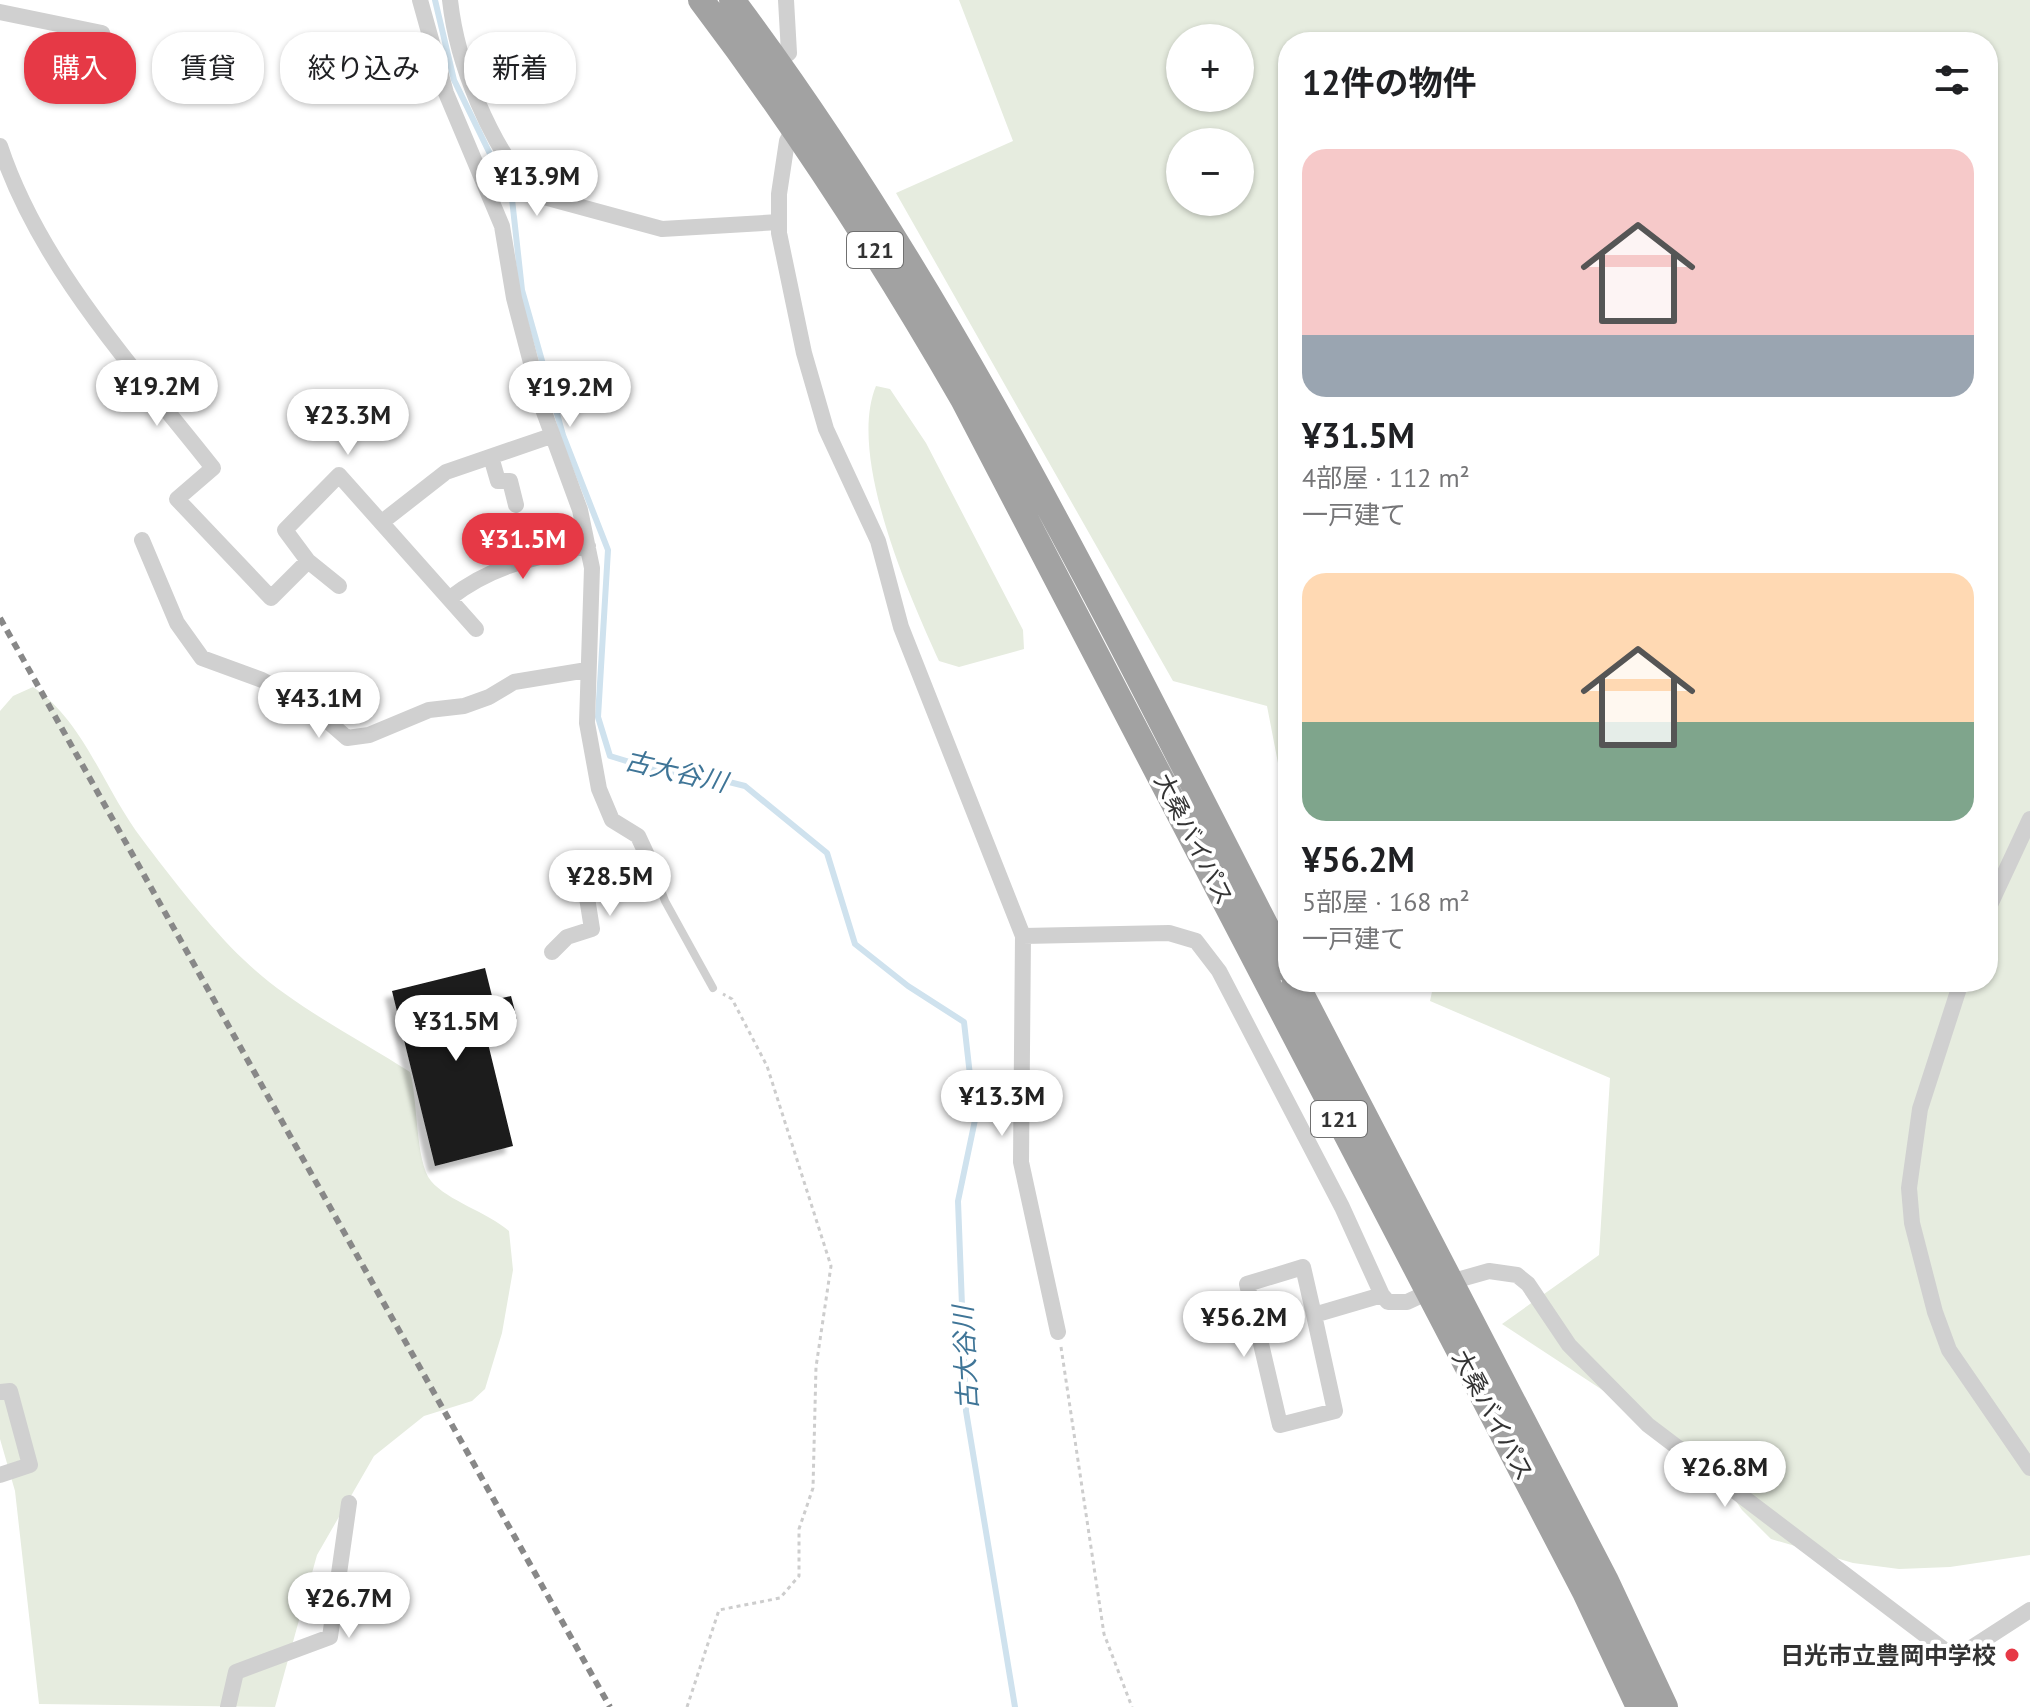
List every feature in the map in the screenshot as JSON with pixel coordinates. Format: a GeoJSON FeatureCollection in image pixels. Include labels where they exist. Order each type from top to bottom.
{"type":"FeatureCollection","features":[{"type":"Feature","properties":{"kind":"highway","name":"大桑バイパス"},"geometry":{"type":"LineString","coordinates":[[701,0],[804,120]]}},
{"type":"Feature","properties":{"kind":"highway","name":"大桑バイパス"},"geometry":{"type":"LineString","coordinates":[[732,0],[778,61],[804,120],[902,295],[1039,517],[1278,951]]}},
{"type":"Feature","properties":{"kind":"highway","name":"大桑バイパス"},"geometry":{"type":"LineString","coordinates":[[1039,517],[1278,977]]}},
{"type":"Feature","properties":{"kind":"highway","name":"大桑バイパス"},"geometry":{"type":"LineString","coordinates":[[1286,992],[1439,1287],[1606,1581],[1665,1707]]}},
{"type":"Feature","properties":{"kind":"highway","name":"大桑バイパス"},"geometry":{"type":"LineString","coordinates":[[1300,992],[1639,1707]]}},
{"type":"Feature","properties":{"kind":"street"},"geometry":{"type":"LineString","coordinates":[[420,0],[446,93],[502,226],[514,298],[551,436],[580,510],[592,568],[587,723],[599,789],[612,820],[638,836],[652,866],[584,879],[592,929],[567,937],[552,952]]}},
{"type":"Feature","properties":{"kind":"street"},"geometry":{"type":"LineString","coordinates":[[450,0],[464,63],[488,121],[521,180],[533,194],[662,229],[779,222]]}},
{"type":"Feature","properties":{"kind":"street"},"geometry":{"type":"LineString","coordinates":[[778,61],[789,53],[786,0]]}},
{"type":"Feature","properties":{"kind":"street"},"geometry":{"type":"LineString","coordinates":[[0,12],[97,32]]}},
{"type":"Feature","properties":{"kind":"street"},"geometry":{"type":"LineString","coordinates":[[804,120],[787,141],[779,222],[804,353],[826,429],[878,541],[901,627],[1023,936],[1021,1162],[1058,1332]]}},
{"type":"Feature","properties":{"kind":"street"},"geometry":{"type":"LineString","coordinates":[[0,146],[10,177],[67,278],[213,468],[177,499],[271,598],[308,561]]}},
{"type":"Feature","properties":{"kind":"street"},"geometry":{"type":"LineString","coordinates":[[382,522],[446,472],[551,436]]}},
{"type":"Feature","properties":{"kind":"street"},"geometry":{"type":"LineString","coordinates":[[491,457],[498,481],[510,481],[516,505]]}},
{"type":"Feature","properties":{"kind":"street"},"geometry":{"type":"LineString","coordinates":[[339,586],[308,561],[285,530],[339,475],[476,629]]}},
{"type":"Feature","properties":{"kind":"street"},"geometry":{"type":"LineString","coordinates":[[142,540],[177,623],[202,658],[262,680],[308,704],[347,738],[369,735],[429,710],[464,706],[489,697],[514,682],[587,670]]}},
{"type":"Feature","properties":{"kind":"street"},"geometry":{"type":"LineString","coordinates":[[450,598],[476,578],[511,563],[588,546]]}},
{"type":"Feature","properties":{"kind":"street"},"geometry":{"type":"LineString","coordinates":[[1998,888],[2030,819]]}},
{"type":"Feature","properties":{"kind":"street"},"geometry":{"type":"LineString","coordinates":[[1023,936],[1169,933],[1196,941],[1219,971],[1234,999],[1342,1207],[1382,1295],[1395,1304],[1489,1271],[1507,1272],[1524,1281],[1569,1345],[1648,1425],[1946,1651],[1965,1652],[2030,1610]]}},
{"type":"Feature","properties":{"kind":"street"},"geometry":{"type":"LineString","coordinates":[[1958,992],[1920,1109],[1909,1188],[1912,1223],[1927,1285],[1949,1350],[2030,1468]]}},
{"type":"Feature","properties":{"kind":"street"},"geometry":{"type":"LineString","coordinates":[[1303,1267],[1314,1315],[1335,1411],[1280,1425],[1247,1284],[1303,1267]]}},
{"type":"Feature","properties":{"kind":"street"},"geometry":{"type":"LineString","coordinates":[[1314,1315],[1382,1295]]}},
{"type":"Feature","properties":{"kind":"street"},"geometry":{"type":"LineString","coordinates":[[0,1392],[10,1391],[30,1465],[0,1475]]}},
{"type":"Feature","properties":{"kind":"street"},"geometry":{"type":"LineString","coordinates":[[228,1707],[236,1672],[330,1637],[349,1503]]}},
{"type":"Feature","properties":{"kind":"lane"},"geometry":{"type":"LineString","coordinates":[[652,866],[665,901],[713,988]]}},
{"type":"Feature","properties":{"kind":"path"},"geometry":{"type":"LineString","coordinates":[[687,1707],[719,1610],[780,1598],[799,1576],[799,1529],[813,1488],[816,1367],[831,1266],[767,1066],[732,999],[713,988]]}},
{"type":"Feature","properties":{"kind":"path"},"geometry":{"type":"LineString","coordinates":[[1058,1332],[1104,1634],[1132,1707]]}},
{"type":"Feature","properties":{"kind":"shaded area"},"geometry":{"type":"Polygon","coordinates":[[[959,0],[2030,0],[2030,1555],[1950,1567],[1899,1569],[1853,1563],[1771,1539],[1742,1510],[1706,1458],[1502,1324],[1599,1255],[1610,1078],[1430,1001],[1432,992],[1998,992],[1998,32],[1278,32],[1278,763],[1267,706],[1173,681],[896,193],[1013,141],[959,0]]]}},
{"type":"Feature","properties":{"kind":"shaded area"},"geometry":{"type":"Polygon","coordinates":[[[876,386],[890,389],[926,443],[1023,630],[1024,649],[959,667],[939,661],[898,563],[875,486],[869,449],[869,415],[876,386]]]}},
{"type":"Feature","properties":{"kind":"shaded area"},"geometry":{"type":"Polygon","coordinates":[[[33,687],[66,718],[142,839],[231,947],[281,991],[410,1072],[419,1145],[431,1181],[447,1195],[509,1231],[513,1270],[502,1333],[485,1389],[472,1401],[424,1416],[374,1456],[317,1555],[275,1707],[39,1704],[15,1491],[0,1439],[0,711],[13,696],[33,687]]]}},
{"type":"Feature","properties":{"kind":"building"},"geometry":{"type":"Polygon","coordinates":[[[485,968],[493,1000],[511,996],[517,1019],[484,1027],[513,1146],[435,1166],[392,991],[485,968]]]}},
{"type":"Feature","properties":{"kind":"waterway","name":"古大谷川"},"geometry":{"type":"LineString","coordinates":[[435,0],[454,80],[512,199],[522,290],[563,435],[608,550],[598,717],[610,756],[656,770],[697,774],[745,786],[827,853],[855,944],[908,986],[964,1022],[975,1120],[958,1201],[966,1411],[1015,1707]]}},
{"type":"Feature","properties":{"kind":"railway"},"geometry":{"type":"LineString","coordinates":[[0,618],[610,1707]]}},
{"type":"Feature","properties":{"kind":"place","name":"日光市立豊岡中学校"},"geometry":{"type":"Point","coordinates":[2012,1655]}}]}
